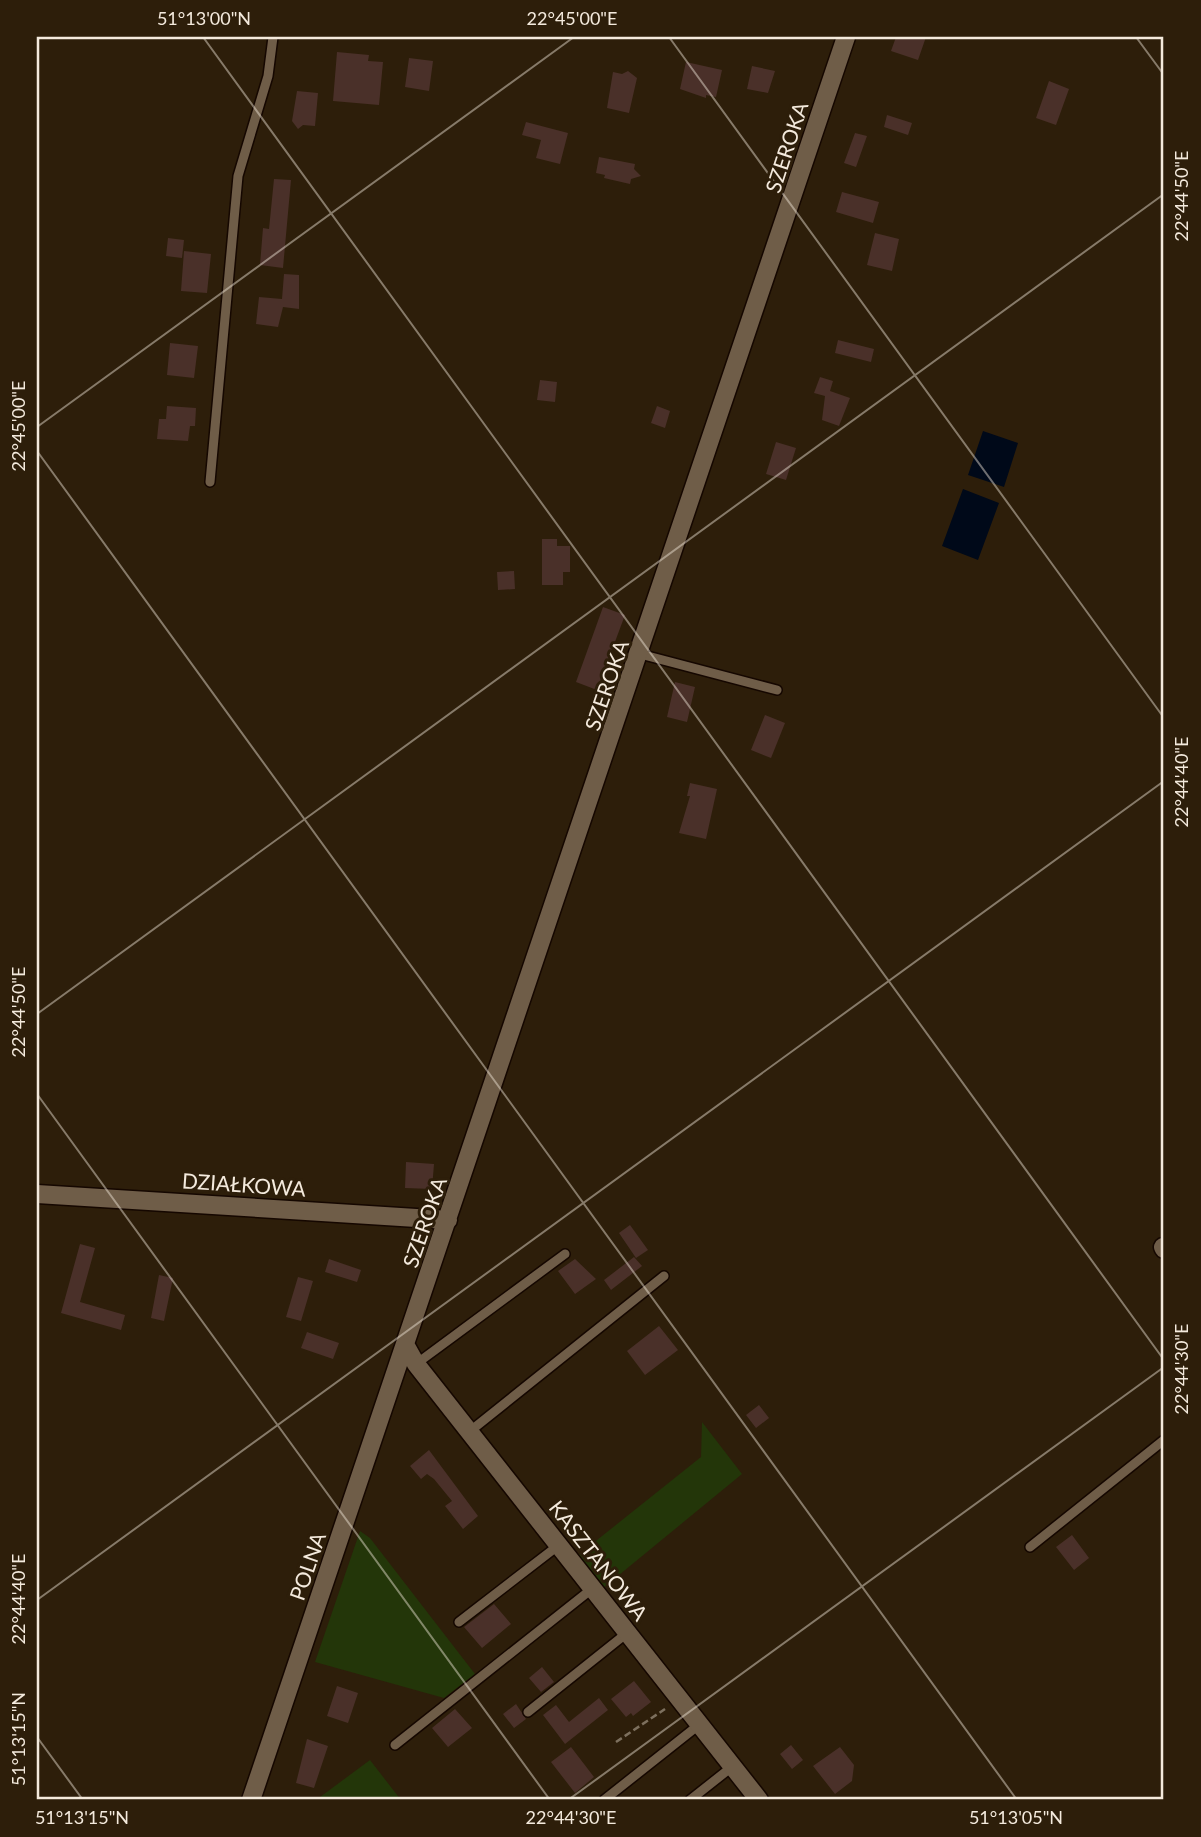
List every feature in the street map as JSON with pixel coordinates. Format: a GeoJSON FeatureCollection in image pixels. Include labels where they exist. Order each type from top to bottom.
{"type":"FeatureCollection","features":[{"type":"Feature","properties":{"kind":"street","name":"SZEROKA"},"geometry":{"type":"LineString","coordinates":[[406,1346],[846,37]]}},
{"type":"Feature","properties":{"kind":"street","name":"DZIAŁKOWA"},"geometry":{"type":"LineString","coordinates":[[37,1194],[449,1220]]}},
{"type":"Feature","properties":{"kind":"street","name":"KASZTANOWA"},"geometry":{"type":"LineString","coordinates":[[406,1346],[416,1364],[759,1800]]}},
{"type":"Feature","properties":{"kind":"street","name":"POLNA"},"geometry":{"type":"LineString","coordinates":[[251,1800],[406,1346]]}},
{"type":"Feature","properties":{"kind":"lane"},"geometry":{"type":"LineString","coordinates":[[210,482],[238,177],[268,76],[273,37]]}},
{"type":"Feature","properties":{"kind":"lane"},"geometry":{"type":"LineString","coordinates":[[640,654],[777,690]]}},
{"type":"Feature","properties":{"kind":"lane"},"geometry":{"type":"LineString","coordinates":[[416,1364],[565,1254]]}},
{"type":"Feature","properties":{"kind":"lane"},"geometry":{"type":"LineString","coordinates":[[470,1432],[664,1276]]}},
{"type":"Feature","properties":{"kind":"lane"},"geometry":{"type":"LineString","coordinates":[[1030,1547],[1164,1440]]}},
{"type":"Feature","properties":{"kind":"lane"},"geometry":{"type":"LineString","coordinates":[[459,1622],[559,1545]]}},
{"type":"Feature","properties":{"kind":"lane"},"geometry":{"type":"LineString","coordinates":[[394,1745],[593,1588]]}},
{"type":"Feature","properties":{"kind":"lane"},"geometry":{"type":"LineString","coordinates":[[528,1712],[627,1633]]}},
{"type":"Feature","properties":{"kind":"lane"},"geometry":{"type":"LineString","coordinates":[[604,1800],[700,1724]]}},
{"type":"Feature","properties":{"kind":"lane"},"geometry":{"type":"LineString","coordinates":[[691,1800],[733,1766]]}},
{"type":"Feature","properties":{"kind":"path"},"geometry":{"type":"LineString","coordinates":[[616,1742],[680,1699]]}},
{"type":"Feature","properties":{"kind":"green space"},"geometry":{"type":"Polygon","coordinates":[[[702,1422],[742,1474],[602,1589],[577,1556],[701,1457],[702,1422]]]}},
{"type":"Feature","properties":{"kind":"green space"},"geometry":{"type":"Polygon","coordinates":[[[360,1531],[370,1538],[475,1674],[444,1698],[315,1662],[360,1531]]]}},
{"type":"Feature","properties":{"kind":"green space"},"geometry":{"type":"Polygon","coordinates":[[[370,1760],[401,1800],[316,1800],[370,1760]]]}},
{"type":"Feature","properties":{"kind":"water"},"geometry":{"type":"Polygon","coordinates":[[[983,431],[1018,443],[1004,487],[968,475],[983,431]]]}},
{"type":"Feature","properties":{"kind":"water"},"geometry":{"type":"Polygon","coordinates":[[[963,489],[999,503],[978,560],[942,546],[963,489]]]}},
{"type":"Feature","properties":{"kind":"building"},"geometry":{"type":"Polygon","coordinates":[[[896,37],[926,37],[918,60],[891,51],[896,37]]]}},
{"type":"Feature","properties":{"kind":"building"},"geometry":{"type":"Polygon","coordinates":[[[337,52],[369,55],[368,61],[383,62],[379,105],[333,101],[337,52]]]}},
{"type":"Feature","properties":{"kind":"building"},"geometry":{"type":"Polygon","coordinates":[[[409,58],[433,61],[429,91],[405,87],[409,58]]]}},
{"type":"Feature","properties":{"kind":"building"},"geometry":{"type":"Polygon","coordinates":[[[686,62],[722,70],[716,97],[706,95],[706,98],[680,89],[686,62]]]}},
{"type":"Feature","properties":{"kind":"building"},"geometry":{"type":"Polygon","coordinates":[[[752,66],[775,71],[768,93],[747,89],[752,66]]]}},
{"type":"Feature","properties":{"kind":"building"},"geometry":{"type":"Polygon","coordinates":[[[628,71],[637,78],[629,113],[607,108],[613,72],[622,74],[628,71]]]}},
{"type":"Feature","properties":{"kind":"building"},"geometry":{"type":"Polygon","coordinates":[[[1049,81],[1069,89],[1056,125],[1036,118],[1049,81]]]}},
{"type":"Feature","properties":{"kind":"building"},"geometry":{"type":"Polygon","coordinates":[[[297,91],[318,93],[315,126],[303,125],[298,129],[292,121],[297,91]]]}},
{"type":"Feature","properties":{"kind":"building"},"geometry":{"type":"Polygon","coordinates":[[[887,115],[912,123],[908,135],[884,127],[887,115]]]}},
{"type":"Feature","properties":{"kind":"building"},"geometry":{"type":"Polygon","coordinates":[[[526,122],[568,133],[560,164],[536,158],[541,140],[522,135],[526,122]]]}},
{"type":"Feature","properties":{"kind":"building"},"geometry":{"type":"Polygon","coordinates":[[[855,133],[867,136],[856,167],[844,163],[855,133]]]}},
{"type":"Feature","properties":{"kind":"building"},"geometry":{"type":"Polygon","coordinates":[[[599,157],[635,164],[634,169],[641,176],[631,179],[630,184],[604,178],[605,175],[596,173],[599,157]]]}},
{"type":"Feature","properties":{"kind":"building"},"geometry":{"type":"Polygon","coordinates":[[[274,179],[291,180],[283,268],[260,265],[263,228],[269,229],[274,179]]]}},
{"type":"Feature","properties":{"kind":"building"},"geometry":{"type":"Polygon","coordinates":[[[842,192],[879,202],[873,223],[836,212],[842,192]]]}},
{"type":"Feature","properties":{"kind":"building"},"geometry":{"type":"Polygon","coordinates":[[[875,233],[899,239],[892,271],[867,265],[875,233]]]}},
{"type":"Feature","properties":{"kind":"building"},"geometry":{"type":"Polygon","coordinates":[[[168,238],[184,240],[182,258],[166,256],[168,238]]]}},
{"type":"Feature","properties":{"kind":"building"},"geometry":{"type":"Polygon","coordinates":[[[184,251],[211,254],[207,293],[181,291],[184,251]]]}},
{"type":"Feature","properties":{"kind":"building"},"geometry":{"type":"Polygon","coordinates":[[[284,274],[299,275],[299,309],[283,307],[278,327],[256,324],[259,297],[282,299],[284,274]]]}},
{"type":"Feature","properties":{"kind":"building"},"geometry":{"type":"Polygon","coordinates":[[[838,340],[874,349],[871,362],[835,353],[838,340]]]}},
{"type":"Feature","properties":{"kind":"building"},"geometry":{"type":"Polygon","coordinates":[[[170,343],[198,346],[194,378],[167,375],[170,343]]]}},
{"type":"Feature","properties":{"kind":"building"},"geometry":{"type":"Polygon","coordinates":[[[820,377],[833,381],[830,391],[850,398],[839,426],[822,420],[825,396],[814,393],[820,377]]]}},
{"type":"Feature","properties":{"kind":"building"},"geometry":{"type":"Polygon","coordinates":[[[540,380],[557,382],[555,402],[537,400],[540,380]]]}},
{"type":"Feature","properties":{"kind":"building"},"geometry":{"type":"Polygon","coordinates":[[[167,406],[196,408],[195,426],[190,426],[188,441],[157,439],[159,419],[166,419],[167,406]]]}},
{"type":"Feature","properties":{"kind":"building"},"geometry":{"type":"Polygon","coordinates":[[[657,406],[670,411],[665,428],[651,423],[657,406]]]}},
{"type":"Feature","properties":{"kind":"building"},"geometry":{"type":"Polygon","coordinates":[[[776,442],[796,448],[786,480],[766,474],[776,442]]]}},
{"type":"Feature","properties":{"kind":"building"},"geometry":{"type":"Polygon","coordinates":[[[542,539],[557,539],[557,546],[570,546],[570,572],[563,572],[563,585],[542,585],[542,539]]]}},
{"type":"Feature","properties":{"kind":"building"},"geometry":{"type":"Polygon","coordinates":[[[514,571],[515,589],[498,590],[497,572],[514,571]]]}},
{"type":"Feature","properties":{"kind":"building"},"geometry":{"type":"Polygon","coordinates":[[[603,607],[625,615],[597,690],[576,682],[603,607]]]}},
{"type":"Feature","properties":{"kind":"building"},"geometry":{"type":"Polygon","coordinates":[[[675,682],[695,687],[687,722],[667,717],[675,682]]]}},
{"type":"Feature","properties":{"kind":"building"},"geometry":{"type":"Polygon","coordinates":[[[765,715],[785,723],[771,758],[751,750],[765,715]]]}},
{"type":"Feature","properties":{"kind":"building"},"geometry":{"type":"Polygon","coordinates":[[[690,783],[717,789],[706,839],[679,833],[690,796],[687,796],[690,783]]]}},
{"type":"Feature","properties":{"kind":"building"},"geometry":{"type":"Polygon","coordinates":[[[406,1162],[434,1164],[432,1189],[405,1188],[406,1162]]]}},
{"type":"Feature","properties":{"kind":"building"},"geometry":{"type":"Polygon","coordinates":[[[630,1225],[648,1250],[636,1258],[619,1233],[630,1225]]]}},
{"type":"Feature","properties":{"kind":"building"},"geometry":{"type":"Polygon","coordinates":[[[80,1244],[95,1248],[80,1302],[125,1315],[121,1330],[61,1313],[80,1244]]]}},
{"type":"Feature","properties":{"kind":"building"},"geometry":{"type":"Polygon","coordinates":[[[634,1257],[642,1266],[611,1290],[604,1280],[634,1257]]]}},
{"type":"Feature","properties":{"kind":"building"},"geometry":{"type":"Polygon","coordinates":[[[329,1259],[361,1270],[357,1282],[325,1272],[329,1259]]]}},
{"type":"Feature","properties":{"kind":"building"},"geometry":{"type":"Polygon","coordinates":[[[575,1259],[596,1279],[575,1294],[558,1271],[575,1259]]]}},
{"type":"Feature","properties":{"kind":"building"},"geometry":{"type":"Polygon","coordinates":[[[159,1275],[173,1278],[164,1321],[151,1318],[159,1275]]]}},
{"type":"Feature","properties":{"kind":"building"},"geometry":{"type":"Polygon","coordinates":[[[298,1277],[313,1281],[301,1321],[286,1317],[298,1277]]]}},
{"type":"Feature","properties":{"kind":"building"},"geometry":{"type":"Polygon","coordinates":[[[659,1326],[678,1350],[645,1375],[627,1351],[659,1326]]]}},
{"type":"Feature","properties":{"kind":"building"},"geometry":{"type":"Polygon","coordinates":[[[307,1332],[339,1343],[333,1359],[301,1348],[307,1332]]]}},
{"type":"Feature","properties":{"kind":"building"},"geometry":{"type":"Polygon","coordinates":[[[759,1405],[769,1418],[756,1428],[746,1415],[759,1405]]]}},
{"type":"Feature","properties":{"kind":"building"},"geometry":{"type":"Polygon","coordinates":[[[429,1450],[478,1516],[463,1529],[445,1506],[452,1501],[434,1479],[427,1474],[421,1479],[410,1466],[429,1450]]]}},
{"type":"Feature","properties":{"kind":"building"},"geometry":{"type":"Polygon","coordinates":[[[1072,1535],[1089,1558],[1074,1570],[1056,1547],[1072,1535]]]}},
{"type":"Feature","properties":{"kind":"building"},"geometry":{"type":"Polygon","coordinates":[[[494,1604],[511,1624],[482,1648],[464,1627],[494,1604]]]}},
{"type":"Feature","properties":{"kind":"building"},"geometry":{"type":"Polygon","coordinates":[[[542,1667],[554,1682],[541,1692],[529,1678],[542,1667]]]}},
{"type":"Feature","properties":{"kind":"building"},"geometry":{"type":"Polygon","coordinates":[[[634,1681],[651,1702],[633,1716],[631,1713],[626,1717],[611,1699],[634,1681]]]}},
{"type":"Feature","properties":{"kind":"building"},"geometry":{"type":"Polygon","coordinates":[[[337,1686],[358,1693],[348,1723],[327,1716],[337,1686]]]}},
{"type":"Feature","properties":{"kind":"building"},"geometry":{"type":"Polygon","coordinates":[[[599,1698],[608,1710],[565,1744],[543,1715],[556,1705],[569,1722],[599,1698]]]}},
{"type":"Feature","properties":{"kind":"building"},"geometry":{"type":"Polygon","coordinates":[[[516,1704],[526,1719],[514,1728],[503,1714],[516,1704]]]}},
{"type":"Feature","properties":{"kind":"building"},"geometry":{"type":"Polygon","coordinates":[[[455,1709],[472,1728],[448,1747],[432,1728],[455,1709]]]}},
{"type":"Feature","properties":{"kind":"building"},"geometry":{"type":"Polygon","coordinates":[[[307,1739],[328,1746],[314,1788],[296,1783],[307,1739]]]}},
{"type":"Feature","properties":{"kind":"building"},"geometry":{"type":"Polygon","coordinates":[[[791,1745],[803,1760],[792,1769],[780,1754],[791,1745]]]}},
{"type":"Feature","properties":{"kind":"building"},"geometry":{"type":"Polygon","coordinates":[[[571,1747],[594,1777],[575,1793],[551,1762],[571,1747]]]}},
{"type":"Feature","properties":{"kind":"building"},"geometry":{"type":"Polygon","coordinates":[[[840,1747],[854,1765],[852,1781],[835,1794],[813,1766],[840,1747]]]}}]}
